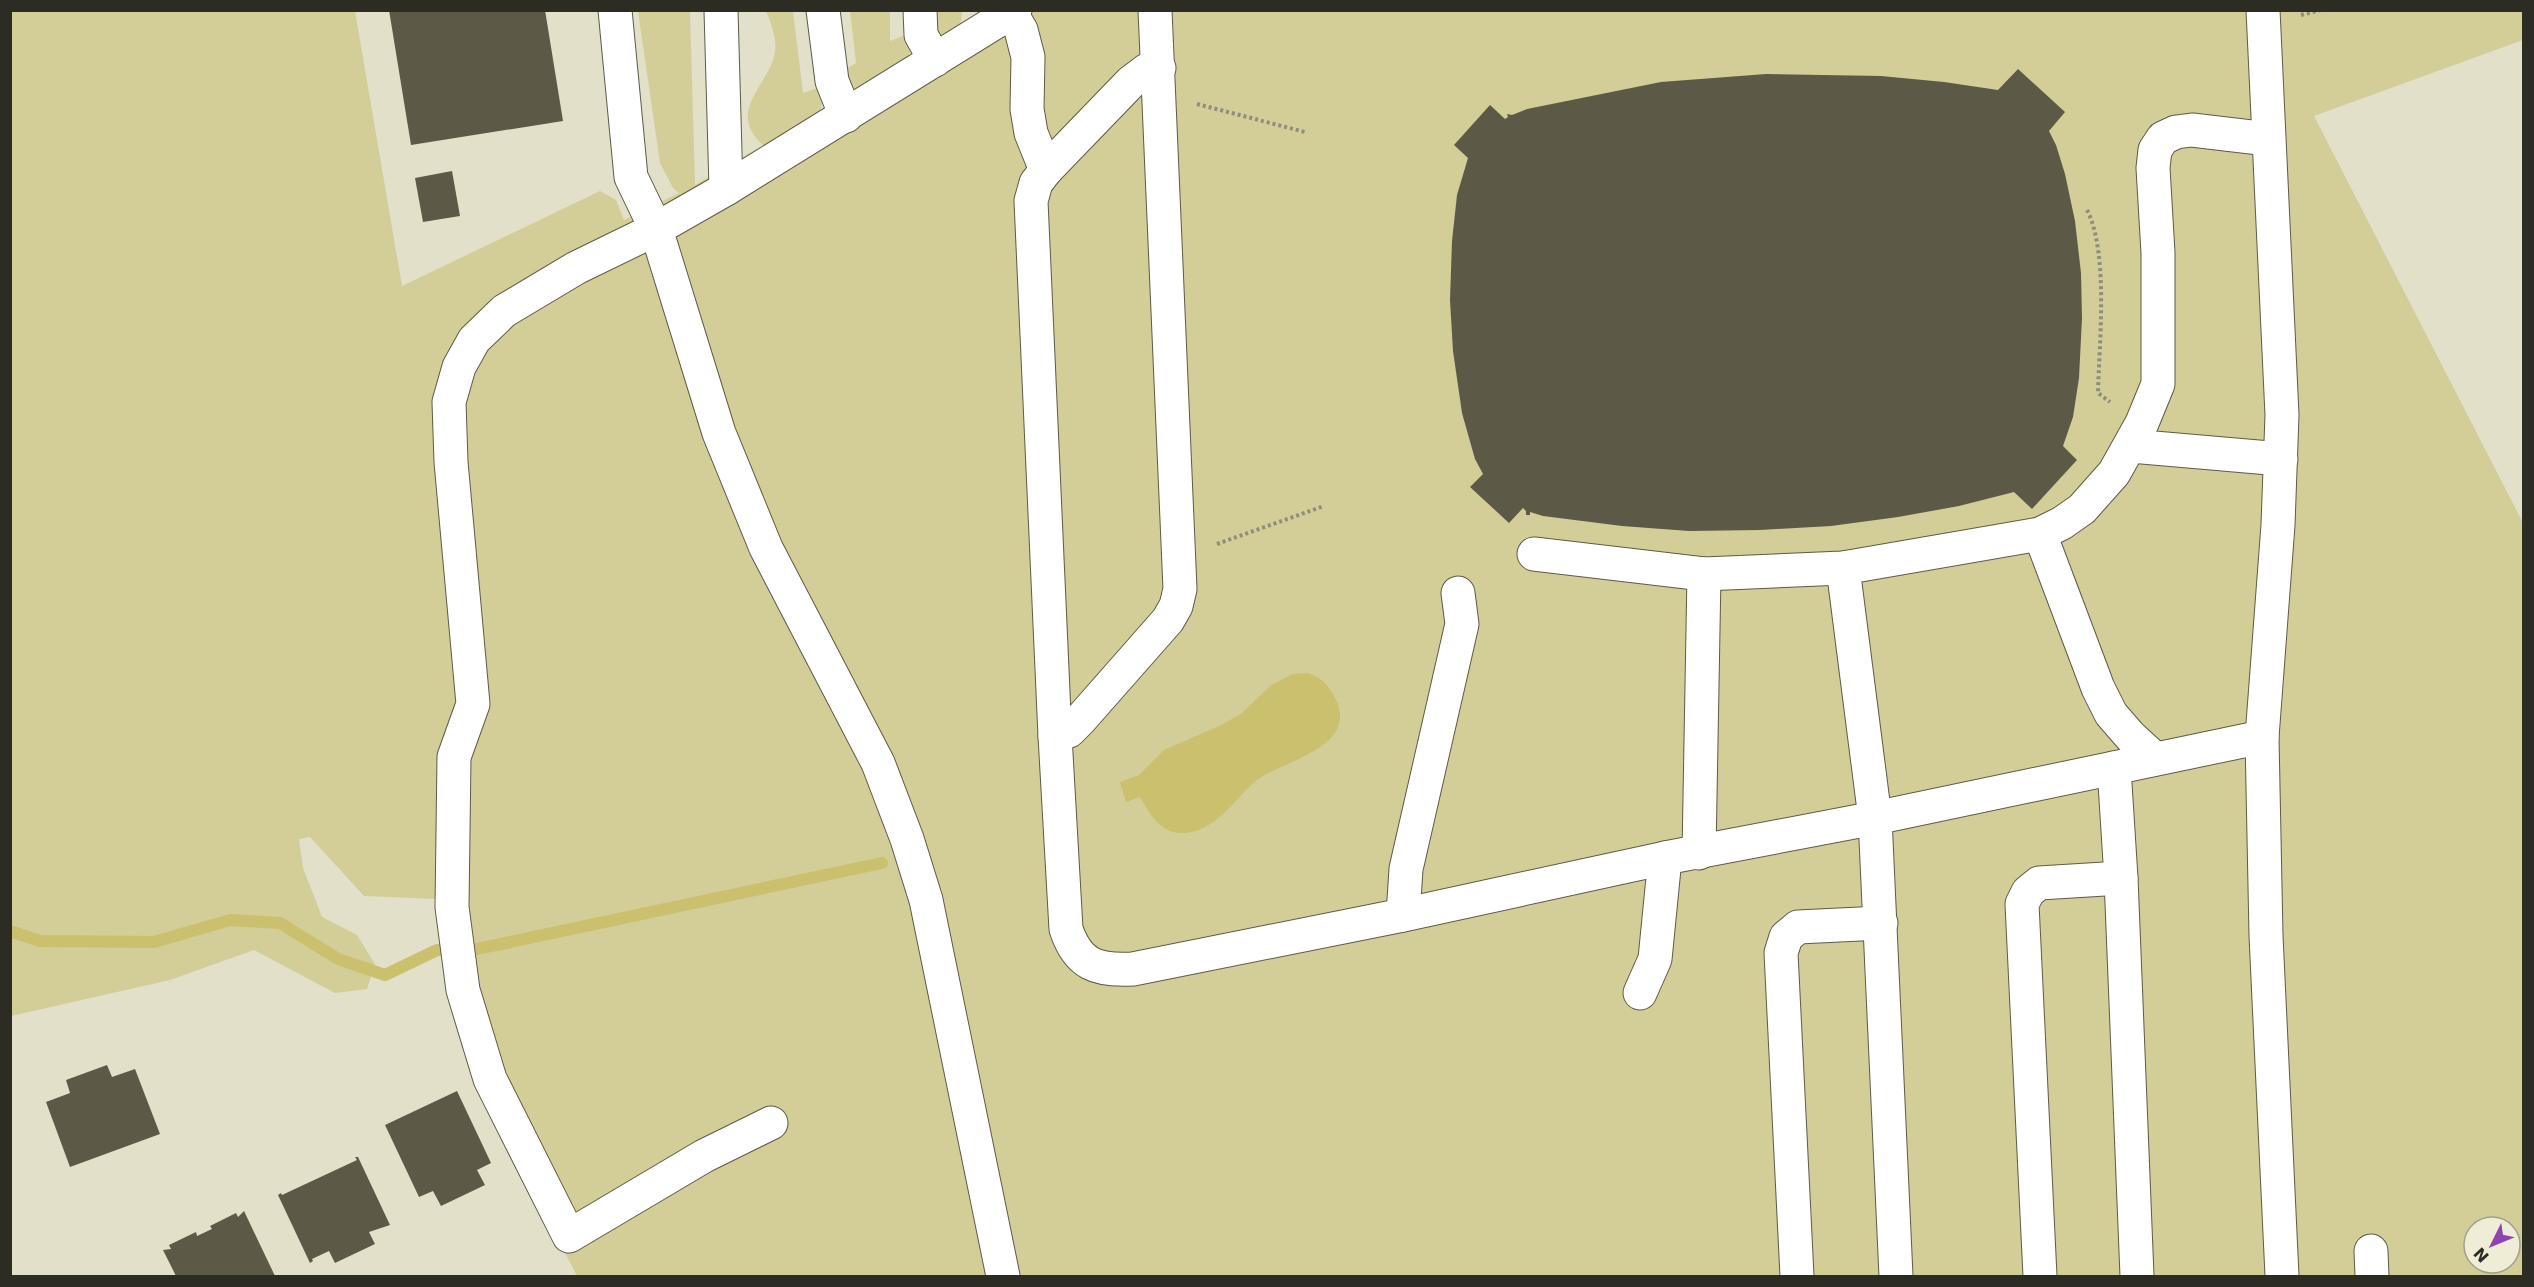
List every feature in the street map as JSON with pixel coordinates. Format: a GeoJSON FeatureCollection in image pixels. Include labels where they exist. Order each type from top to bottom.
{"type":"FeatureCollection","features":[{"type":"Feature","properties":{"kind":"lane"},"geometry":{"type":"LineString","coordinates":[[615,10],[630,177],[656,229],[719,433],[766,548],[878,763],[907,839],[926,900],[1003,1276]]}},
{"type":"Feature","properties":{"kind":"lane"},"geometry":{"type":"LineString","coordinates":[[722,10],[726,189]]}},
{"type":"Feature","properties":{"kind":"lane"},"geometry":{"type":"LineString","coordinates":[[823,10],[832,81],[846,116]]}},
{"type":"Feature","properties":{"kind":"lane"},"geometry":{"type":"LineString","coordinates":[[920,10],[921,35],[935,60]]}},
{"type":"Feature","properties":{"kind":"lane"},"geometry":{"type":"LineString","coordinates":[[1055,736],[1069,731],[1080,720],[1168,620],[1176,606],[1180,589],[1160,68],[1155,10]]}},
{"type":"Feature","properties":{"kind":"lane"},"geometry":{"type":"LineString","coordinates":[[2263,10],[2282,415],[2262,737],[2266,936],[2282,1276]]}},
{"type":"Feature","properties":{"kind":"lane"},"geometry":{"type":"LineString","coordinates":[[771,1123],[704,1156],[569,1236],[490,1079],[463,990],[452,907],[453,757],[473,704],[451,462],[449,402],[459,367],[474,340],[504,311],[576,268],[656,229],[846,116],[935,60],[977,22],[1013,12],[1021,30],[1028,57],[1030,133],[1046,170]]}},
{"type":"Feature","properties":{"kind":"lane"},"geometry":{"type":"LineString","coordinates":[[1160,68],[1147,70],[1131,82],[1046,170],[1036,183],[1031,201],[1066,928],[1071,943],[1079,955],[1089,963],[1102,969],[1133,969],[2262,737]]}},
{"type":"Feature","properties":{"kind":"lane"},"geometry":{"type":"LineString","coordinates":[[1534,554],[1704,574],[1843,568],[2040,534],[2062,523],[2082,509],[2114,473],[2136,435],[2158,384],[2158,253],[2153,168],[2155,150],[2163,138],[2176,132],[2192,130],[2268,139]]}},
{"type":"Feature","properties":{"kind":"lane"},"geometry":{"type":"LineString","coordinates":[[2136,435],[2281,459]]}},
{"type":"Feature","properties":{"kind":"lane"},"geometry":{"type":"LineString","coordinates":[[2040,534],[2098,688],[2111,714],[2155,759]]}},
{"type":"Feature","properties":{"kind":"lane"},"geometry":{"type":"LineString","coordinates":[[1843,568],[1875,818],[1896,1276]]}},
{"type":"Feature","properties":{"kind":"lane"},"geometry":{"type":"LineString","coordinates":[[1700,853],[1704,574]]}},
{"type":"Feature","properties":{"kind":"lane"},"geometry":{"type":"LineString","coordinates":[[1403,915],[1406,869],[1462,624],[1458,593]]}},
{"type":"Feature","properties":{"kind":"lane"},"geometry":{"type":"LineString","coordinates":[[2114,768],[2121,878],[2137,1276]]}},
{"type":"Feature","properties":{"kind":"lane"},"geometry":{"type":"LineString","coordinates":[[1640,993],[1655,959],[1665,858]]}},
{"type":"Feature","properties":{"kind":"lane"},"geometry":{"type":"LineString","coordinates":[[2040,1276],[2022,904],[2028,892],[2039,883],[2121,878]]}},
{"type":"Feature","properties":{"kind":"lane"},"geometry":{"type":"LineString","coordinates":[[1797,1276],[1781,953],[1786,937],[1798,927],[1881,923]]}},
{"type":"Feature","properties":{"kind":"path"},"geometry":{"type":"LineString","coordinates":[[1195,103],[1305,132]]}},
{"type":"Feature","properties":{"kind":"path"},"geometry":{"type":"LineString","coordinates":[[2087,210],[2094,224],[2099,267],[2098,393],[2136,435]]}},
{"type":"Feature","properties":{"kind":"path"},"geometry":{"type":"LineString","coordinates":[[1212,546],[1324,506]]}},
{"type":"Feature","properties":{"kind":"shaded area"},"geometry":{"type":"Polygon","coordinates":[[[928,10],[962,11],[960,28],[991,10],[2523,11],[2523,40],[2314,116],[2523,523],[2523,1276],[577,1276],[478,1083],[450,992],[435,899],[364,896],[310,837],[299,839],[303,868],[322,917],[357,935],[375,964],[367,989],[335,993],[254,950],[170,980],[11,1016],[10,11],[355,11],[402,286],[600,191],[616,200],[624,220],[679,193],[673,188],[660,163],[638,11],[690,11],[695,185],[763,145],[752,132],[748,121],[752,98],[771,65],[775,52],[772,26],[766,11],[793,11],[803,93],[821,87],[823,101],[820,111],[850,93],[839,73],[856,63],[850,11],[890,11],[890,41],[908,34],[911,50],[907,60],[934,35],[928,10]]]}},
{"type":"Feature","properties":{"kind":"shaded area"},"geometry":{"type":"Polygon","coordinates":[[[1309,673],[1326,684],[1337,702],[1340,718],[1336,731],[1327,742],[1314,751],[1257,780],[1215,821],[1195,831],[1175,832],[1162,827],[1157,822],[1140,797],[1126,802],[1120,782],[1139,775],[1164,750],[1241,714],[1271,685],[1293,674],[1309,673]]]}},
{"type":"Feature","properties":{"kind":"building"},"geometry":{"type":"Polygon","coordinates":[[[389,10],[545,10],[563,121],[411,145],[389,10]]]}},
{"type":"Feature","properties":{"kind":"building"},"geometry":{"type":"Polygon","coordinates":[[[2018,69],[2065,112],[2049,131],[2065,174],[2075,221],[2081,273],[2082,318],[2079,378],[2073,417],[2063,446],[2077,460],[2032,509],[2014,492],[1959,506],[1831,526],[1689,531],[1622,526],[1543,516],[1530,512],[1530,515],[1526,515],[1523,508],[1509,523],[1470,487],[1483,474],[1475,459],[1462,413],[1453,351],[1450,300],[1452,241],[1457,195],[1468,158],[1454,145],[1490,105],[1505,119],[1508,117],[1507,114],[1512,115],[1527,109],[1661,82],[1766,74],[1881,76],[1998,90],[2018,69]]]}},
{"type":"Feature","properties":{"kind":"building"},"geometry":{"type":"Polygon","coordinates":[[[452,171],[460,216],[423,222],[415,178],[452,171]]]}},
{"type":"Feature","properties":{"kind":"building"},"geometry":{"type":"Polygon","coordinates":[[[107,1065],[112,1077],[135,1069],[160,1134],[70,1167],[46,1102],[70,1093],[66,1080],[107,1065]]]}},
{"type":"Feature","properties":{"kind":"building"},"geometry":{"type":"Polygon","coordinates":[[[457,1091],[491,1163],[477,1170],[485,1185],[441,1206],[433,1191],[419,1197],[385,1125],[457,1091]]]}},
{"type":"Feature","properties":{"kind":"building"},"geometry":{"type":"Polygon","coordinates":[[[355,1157],[358,1157],[390,1225],[369,1232],[375,1244],[335,1263],[329,1251],[312,1259],[310,1263],[278,1195],[357,1160],[355,1157]]]}},
{"type":"Feature","properties":{"kind":"building"},"geometry":{"type":"Polygon","coordinates":[[[244,1211],[275,1276],[176,1276],[163,1250],[171,1249],[169,1245],[196,1232],[197,1236],[212,1229],[210,1226],[236,1213],[238,1217],[244,1211]]]}},
{"type":"Feature","properties":{"kind":"waterway"},"geometry":{"type":"LineString","coordinates":[[10,931],[40,941],[154,942],[230,920],[280,923],[338,959],[385,975],[437,950],[477,949],[882,863]]}}]}
